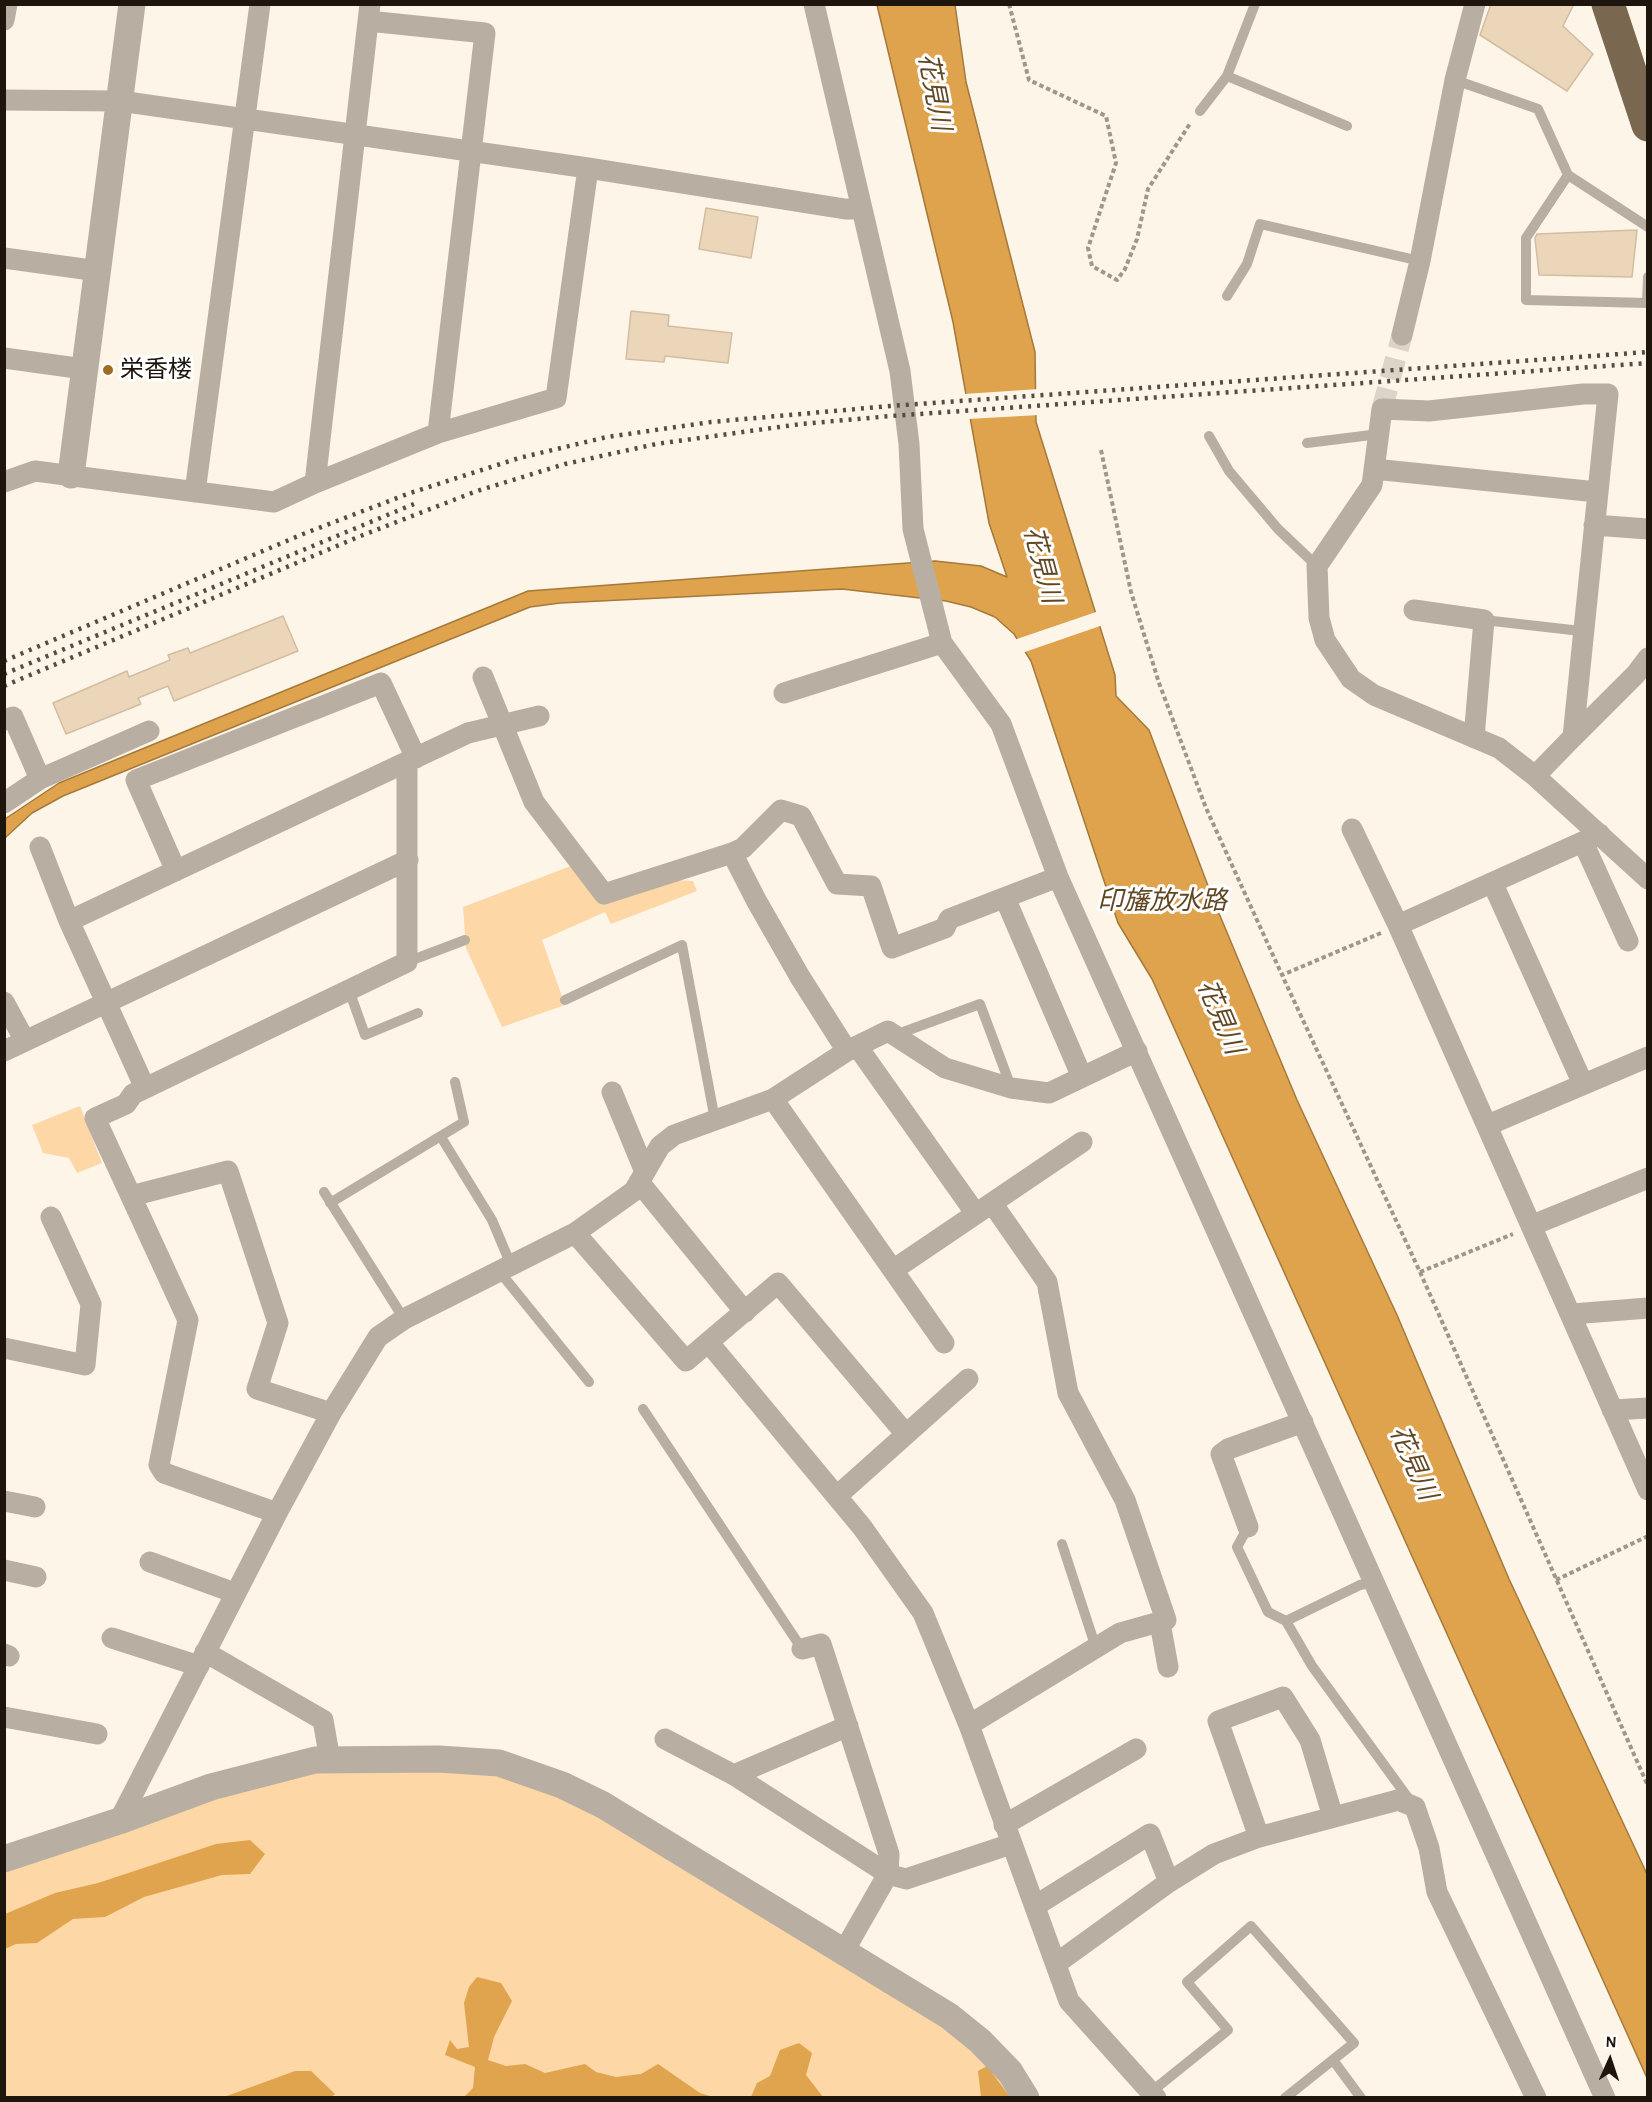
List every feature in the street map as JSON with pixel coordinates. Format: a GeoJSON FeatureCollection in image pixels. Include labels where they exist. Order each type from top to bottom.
{"type":"FeatureCollection","features":[{"type":"Feature","properties":{"kind":"highway"},"geometry":{"type":"LineString","coordinates":[[1608,4],[1647,125]]}},
{"type":"Feature","properties":{"kind":"highway"},"geometry":{"type":"LineString","coordinates":[[1631,5],[1647,60]]}},
{"type":"Feature","properties":{"kind":"street"},"geometry":{"type":"LineString","coordinates":[[4,20],[6,4]]}},
{"type":"Feature","properties":{"kind":"street"},"geometry":{"type":"LineString","coordinates":[[71,475],[132,4]]}},
{"type":"Feature","properties":{"kind":"street"},"geometry":{"type":"LineString","coordinates":[[195,492],[260,4]]}},
{"type":"Feature","properties":{"kind":"street"},"geometry":{"type":"LineString","coordinates":[[814,4],[860,209],[900,371],[909,444],[913,529],[942,644],[1001,724],[1058,877],[1605,2097]]}},
{"type":"Feature","properties":{"kind":"street"},"geometry":{"type":"LineString","coordinates":[[1402,335],[1420,261],[1455,81],[1475,4]]}},
{"type":"Feature","properties":{"kind":"street"},"geometry":{"type":"LineString","coordinates":[[315,483],[357,134],[369,13],[485,33],[438,433]]}},
{"type":"Feature","properties":{"kind":"street"},"geometry":{"type":"LineString","coordinates":[[4,100],[120,101],[246,117],[845,209],[860,209]]}},
{"type":"Feature","properties":{"kind":"street"},"geometry":{"type":"LineString","coordinates":[[4,482],[35,471],[274,502],[438,433],[556,398],[588,168]]}},
{"type":"Feature","properties":{"kind":"street"},"geometry":{"type":"LineString","coordinates":[[4,258],[98,271]]}},
{"type":"Feature","properties":{"kind":"street"},"geometry":{"type":"LineString","coordinates":[[4,358],[84,369]]}},
{"type":"Feature","properties":{"kind":"street"},"geometry":{"type":"LineString","coordinates":[[1573,737],[1581,631],[1608,394],[1583,394],[1429,411],[1382,409],[1372,485],[1317,566],[1318,618],[1325,640],[1351,679],[1398,708],[1499,748],[1534,776],[1591,838],[1647,879]]}},
{"type":"Feature","properties":{"kind":"street"},"geometry":{"type":"LineString","coordinates":[[1374,469],[1597,492]]}},
{"type":"Feature","properties":{"kind":"street"},"geometry":{"type":"LineString","coordinates":[[1594,525],[1647,529]]}},
{"type":"Feature","properties":{"kind":"street"},"geometry":{"type":"LineString","coordinates":[[1414,610],[1484,620],[1474,738]]}},
{"type":"Feature","properties":{"kind":"street"},"geometry":{"type":"LineString","coordinates":[[784,693],[942,644]]}},
{"type":"Feature","properties":{"kind":"street"},"geometry":{"type":"LineString","coordinates":[[1534,776],[1636,674],[1647,658]]}},
{"type":"Feature","properties":{"kind":"street"},"geometry":{"type":"LineString","coordinates":[[483,677],[534,802],[604,894],[743,848],[781,810],[801,816],[837,884],[871,886],[892,948],[945,928],[949,919],[1058,877]]}},
{"type":"Feature","properties":{"kind":"street"},"geometry":{"type":"LineString","coordinates":[[176,871],[136,780],[381,682],[412,760],[407,962],[133,1094],[126,1104],[95,1118],[188,1320],[159,1465],[164,1473],[277,1513]]}},
{"type":"Feature","properties":{"kind":"street"},"geometry":{"type":"LineString","coordinates":[[69,921],[468,733],[539,716]]}},
{"type":"Feature","properties":{"kind":"street"},"geometry":{"type":"LineString","coordinates":[[4,720],[13,717],[40,779]]}},
{"type":"Feature","properties":{"kind":"street"},"geometry":{"type":"LineString","coordinates":[[4,803],[40,779],[149,731]]}},
{"type":"Feature","properties":{"kind":"street"},"geometry":{"type":"LineString","coordinates":[[1352,829],[1398,925],[1533,1225],[1647,1490]]}},
{"type":"Feature","properties":{"kind":"street"},"geometry":{"type":"LineString","coordinates":[[1398,925],[1591,838]]}},
{"type":"Feature","properties":{"kind":"street"},"geometry":{"type":"LineString","coordinates":[[1591,838],[1628,941]]}},
{"type":"Feature","properties":{"kind":"street"},"geometry":{"type":"LineString","coordinates":[[40,847],[69,921],[146,1088]]}},
{"type":"Feature","properties":{"kind":"street"},"geometry":{"type":"LineString","coordinates":[[732,853],[800,977],[852,1049],[1047,1282],[1068,1393],[1125,1500],[1166,1620],[1120,1633],[969,1725]]}},
{"type":"Feature","properties":{"kind":"street"},"geometry":{"type":"LineString","coordinates":[[4,1051],[408,860]]}},
{"type":"Feature","properties":{"kind":"street"},"geometry":{"type":"LineString","coordinates":[[1493,884],[1583,1083]]}},
{"type":"Feature","properties":{"kind":"street"},"geometry":{"type":"LineString","coordinates":[[1005,898],[1082,1077]]}},
{"type":"Feature","properties":{"kind":"street"},"geometry":{"type":"LineString","coordinates":[[4,1002],[25,1041]]}},
{"type":"Feature","properties":{"kind":"street"},"geometry":{"type":"LineString","coordinates":[[119,1821],[277,1513],[331,1413],[371,1344],[404,1319],[575,1233],[634,1191],[660,1146],[674,1135],[773,1099],[852,1049],[888,1031],[945,1068],[1011,1088],[1048,1093],[1137,1051]]}},
{"type":"Feature","properties":{"kind":"street"},"geometry":{"type":"LineString","coordinates":[[1488,1125],[1647,1057]]}},
{"type":"Feature","properties":{"kind":"street"},"geometry":{"type":"LineString","coordinates":[[612,1092],[642,1177],[745,1312]]}},
{"type":"Feature","properties":{"kind":"street"},"geometry":{"type":"LineString","coordinates":[[773,1099],[944,1343]]}},
{"type":"Feature","properties":{"kind":"street"},"geometry":{"type":"LineString","coordinates":[[893,1270],[1082,1142]]}},
{"type":"Feature","properties":{"kind":"street"},"geometry":{"type":"LineString","coordinates":[[131,1196],[228,1171],[278,1323],[257,1389],[331,1413]]}},
{"type":"Feature","properties":{"kind":"street"},"geometry":{"type":"LineString","coordinates":[[1533,1225],[1647,1178]]}},
{"type":"Feature","properties":{"kind":"street"},"geometry":{"type":"LineString","coordinates":[[4,1348],[85,1365],[91,1304],[51,1217]]}},
{"type":"Feature","properties":{"kind":"street"},"geometry":{"type":"LineString","coordinates":[[575,1233],[686,1361],[778,1283],[905,1433]]}},
{"type":"Feature","properties":{"kind":"street"},"geometry":{"type":"LineString","coordinates":[[1572,1314],[1647,1308]]}},
{"type":"Feature","properties":{"kind":"street"},"geometry":{"type":"LineString","coordinates":[[709,1343],[837,1496],[923,1613],[969,1725],[1069,2001],[1154,2095]]}},
{"type":"Feature","properties":{"kind":"street"},"geometry":{"type":"LineString","coordinates":[[837,1496],[968,1379]]}},
{"type":"Feature","properties":{"kind":"street"},"geometry":{"type":"LineString","coordinates":[[1612,1410],[1647,1408]]}},
{"type":"Feature","properties":{"kind":"street"},"geometry":{"type":"LineString","coordinates":[[1248,1527],[1221,1454],[1228,1449],[1303,1422]]}},
{"type":"Feature","properties":{"kind":"street"},"geometry":{"type":"LineString","coordinates":[[4,1501],[35,1507]]}},
{"type":"Feature","properties":{"kind":"street"},"geometry":{"type":"LineString","coordinates":[[150,1562],[236,1593]]}},
{"type":"Feature","properties":{"kind":"street"},"geometry":{"type":"LineString","coordinates":[[4,1570],[36,1577]]}},
{"type":"Feature","properties":{"kind":"street"},"geometry":{"type":"LineString","coordinates":[[1160,1623],[1168,1667]]}},
{"type":"Feature","properties":{"kind":"street"},"geometry":{"type":"LineString","coordinates":[[112,1638],[202,1659],[323,1720],[330,1760]]}},
{"type":"Feature","properties":{"kind":"street"},"geometry":{"type":"LineString","coordinates":[[802,1649],[821,1644],[889,1854],[888,1874],[844,1951]]}},
{"type":"Feature","properties":{"kind":"street"},"geometry":{"type":"LineString","coordinates":[[1259,1837],[1218,1721],[1283,1697],[1310,1740],[1333,1817]]}},
{"type":"Feature","properties":{"kind":"street"},"geometry":{"type":"LineString","coordinates":[[4,1717],[97,1734]]}},
{"type":"Feature","properties":{"kind":"street"},"geometry":{"type":"LineString","coordinates":[[734,1775],[848,1726]]}},
{"type":"Feature","properties":{"kind":"street"},"geometry":{"type":"LineString","coordinates":[[665,1739],[734,1775],[888,1874],[906,1879],[1007,1835],[1136,1749]]}},
{"type":"Feature","properties":{"kind":"street"},"geometry":{"type":"LineString","coordinates":[[4,1859],[119,1821],[211,1787],[315,1760],[439,1759],[499,1763],[562,1785],[603,1805],[949,2016],[980,2041],[1010,2072],[1026,2097]]}},
{"type":"Feature","properties":{"kind":"street"},"geometry":{"type":"LineString","coordinates":[[1057,1963],[1168,1882],[1214,1854],[1259,1837],[1398,1800],[1414,1807],[1429,1848],[1437,1892],[1536,2097]]}},
{"type":"Feature","properties":{"kind":"street"},"geometry":{"type":"LineString","coordinates":[[1035,1906],[1150,1834],[1168,1882]]}},
{"type":"Feature","properties":{"kind":"lane"},"geometry":{"type":"LineString","coordinates":[[1200,111],[1227,76],[1255,4]]}},
{"type":"Feature","properties":{"kind":"lane"},"geometry":{"type":"LineString","coordinates":[[1227,76],[1347,126]]}},
{"type":"Feature","properties":{"kind":"lane"},"geometry":{"type":"LineString","coordinates":[[1455,81],[1538,109],[1568,175],[1647,227]]}},
{"type":"Feature","properties":{"kind":"lane"},"geometry":{"type":"LineString","coordinates":[[1568,175],[1526,238],[1526,300],[1647,303],[1647,277]]}},
{"type":"Feature","properties":{"kind":"lane"},"geometry":{"type":"LineString","coordinates":[[1227,296],[1247,264],[1260,224],[1420,261]]}},
{"type":"Feature","properties":{"kind":"lane"},"geometry":{"type":"LineString","coordinates":[[1307,443],[1379,434]]}},
{"type":"Feature","properties":{"kind":"lane"},"geometry":{"type":"LineString","coordinates":[[1209,436],[1229,471],[1278,529],[1317,566]]}},
{"type":"Feature","properties":{"kind":"lane"},"geometry":{"type":"LineString","coordinates":[[1484,620],[1581,631]]}},
{"type":"Feature","properties":{"kind":"lane"},"geometry":{"type":"LineString","coordinates":[[407,962],[465,940]]}},
{"type":"Feature","properties":{"kind":"lane"},"geometry":{"type":"LineString","coordinates":[[565,1000],[682,945],[715,1120]]}},
{"type":"Feature","properties":{"kind":"lane"},"geometry":{"type":"LineString","coordinates":[[349,990],[365,1035],[418,1013]]}},
{"type":"Feature","properties":{"kind":"lane"},"geometry":{"type":"LineString","coordinates":[[895,1035],[980,1004],[1011,1088]]}},
{"type":"Feature","properties":{"kind":"lane"},"geometry":{"type":"LineString","coordinates":[[330,1203],[464,1122],[455,1082]]}},
{"type":"Feature","properties":{"kind":"lane"},"geometry":{"type":"LineString","coordinates":[[441,1137],[492,1220],[505,1268],[589,1382]]}},
{"type":"Feature","properties":{"kind":"lane"},"geometry":{"type":"LineString","coordinates":[[324,1192],[404,1319]]}},
{"type":"Feature","properties":{"kind":"lane"},"geometry":{"type":"LineString","coordinates":[[643,1409],[802,1649]]}},
{"type":"Feature","properties":{"kind":"lane"},"geometry":{"type":"LineString","coordinates":[[1248,1527],[1237,1547],[1268,1612],[1286,1621],[1312,1666],[1414,1807]]}},
{"type":"Feature","properties":{"kind":"lane"},"geometry":{"type":"LineString","coordinates":[[1062,1544],[1096,1648]]}},
{"type":"Feature","properties":{"kind":"lane"},"geometry":{"type":"LineString","coordinates":[[1286,1621],[1360,1585],[1374,1582]]}},
{"type":"Feature","properties":{"kind":"lane"},"geometry":{"type":"LineString","coordinates":[[1154,2095],[1228,2030],[1187,1982],[1251,1926],[1354,2043],[1285,2097]]}},
{"type":"Feature","properties":{"kind":"lane"},"geometry":{"type":"LineString","coordinates":[[1333,2060],[1361,2097]]}},
{"type":"Feature","properties":{"kind":"path"},"geometry":{"type":"LineString","coordinates":[[1009,4],[1029,80],[1106,116],[1116,163],[1088,248],[1092,266],[1117,280],[1125,269],[1137,238],[1148,189],[1200,111]]}},
{"type":"Feature","properties":{"kind":"path"},"geometry":{"type":"LineString","coordinates":[[1101,450],[1131,592],[1160,683],[1206,808],[1420,1272],[1647,1786]]}},
{"type":"Feature","properties":{"kind":"path"},"geometry":{"type":"LineString","coordinates":[[1282,975],[1398,925]]}},
{"type":"Feature","properties":{"kind":"path"},"geometry":{"type":"LineString","coordinates":[[1420,1272],[1533,1225]]}},
{"type":"Feature","properties":{"kind":"path"},"geometry":{"type":"LineString","coordinates":[[1556,1580],[1647,1536]]}},
{"type":"Feature","properties":{"kind":"shaded area"},"geometry":{"type":"Polygon","coordinates":[[[571,866],[602,905],[671,880],[693,881],[697,891],[611,924],[605,912],[542,940],[565,1005],[502,1027],[466,948],[463,907],[571,866]]]}},
{"type":"Feature","properties":{"kind":"shaded area"},"geometry":{"type":"Polygon","coordinates":[[[80,1106],[102,1163],[77,1173],[69,1158],[43,1153],[32,1125],[80,1106]]]}},
{"type":"Feature","properties":{"kind":"shaded area"},"geometry":{"type":"Polygon","coordinates":[[[436,1770],[486,1773],[518,1781],[574,1803],[945,2028],[974,2051],[1002,2080],[1013,2098],[5,2098],[5,1868],[214,1799],[316,1773],[436,1770]]]}},
{"type":"Feature","properties":{"kind":"shaded area"},"geometry":{"type":"Polygon","coordinates":[[[250,1840],[265,1854],[250,1874],[222,1875],[144,1897],[105,1917],[73,1919],[37,1943],[16,1944],[5,1949],[5,1914],[55,1893],[98,1883],[216,1844],[250,1840]]]}},
{"type":"Feature","properties":{"kind":"shaded area"},"geometry":{"type":"Polygon","coordinates":[[[477,1977],[501,1983],[512,2001],[494,2037],[488,2060],[506,2066],[525,2064],[545,2073],[585,2064],[596,2072],[616,2077],[641,2074],[658,2064],[700,2093],[713,2097],[464,2097],[473,2088],[475,2067],[445,2055],[450,2040],[457,2049],[469,2047],[464,2003],[469,1987],[477,1977]]]}},
{"type":"Feature","properties":{"kind":"shaded area"},"geometry":{"type":"Polygon","coordinates":[[[799,2043],[812,2053],[806,2075],[823,2097],[751,2097],[757,2083],[770,2076],[780,2050],[799,2043]]]}},
{"type":"Feature","properties":{"kind":"shaded area"},"geometry":{"type":"Polygon","coordinates":[[[987,2066],[1010,2097],[981,2097],[978,2071],[987,2066]]]}},
{"type":"Feature","properties":{"kind":"shaded area"},"geometry":{"type":"Polygon","coordinates":[[[295,2071],[311,2071],[335,2094],[330,2098],[224,2097],[295,2071]]]}},
{"type":"Feature","properties":{"kind":"water","name":"印旛放水路"},"geometry":{"type":"Polygon","coordinates":[[[877,5],[955,5],[966,82],[1035,352],[1036,422],[1115,675],[1116,696],[1149,730],[1213,899],[1297,1100],[1397,1315],[1509,1579],[1647,1874],[1647,2078],[1152,979],[1118,923],[1031,661],[1014,634],[995,617],[971,607],[946,601],[842,589],[560,603],[530,607],[63,796],[32,813],[5,838],[5,819],[59,783],[528,591],[935,561],[981,566],[1007,577],[989,523],[953,322],[877,5]]]}},
{"type":"Feature","properties":{"kind":"pier"},"geometry":{"type":"Polygon","coordinates":[[[1039,389],[1039,415],[968,419],[964,394],[1039,389]]]}},
{"type":"Feature","properties":{"kind":"pier"},"geometry":{"type":"Polygon","coordinates":[[[1099,611],[1103,625],[1022,653],[1014,640],[1099,611]]]}},
{"type":"Feature","properties":{"kind":"building"},"geometry":{"type":"Polygon","coordinates":[[[1491,4],[1574,4],[1563,26],[1593,54],[1567,91],[1480,35],[1491,4]]]}},
{"type":"Feature","properties":{"kind":"building"},"geometry":{"type":"Polygon","coordinates":[[[706,208],[758,217],[751,258],[699,249],[706,208]]]}},
{"type":"Feature","properties":{"kind":"building"},"geometry":{"type":"Polygon","coordinates":[[[1637,230],[1632,277],[1539,275],[1535,238],[1537,234],[1637,230]]]}},
{"type":"Feature","properties":{"kind":"building"},"geometry":{"type":"Polygon","coordinates":[[[631,311],[669,315],[668,326],[732,333],[728,363],[665,356],[664,362],[626,359],[631,311]]]}},
{"type":"Feature","properties":{"kind":"building"},"geometry":{"type":"Polygon","coordinates":[[[283,616],[298,651],[174,701],[168,686],[138,698],[141,704],[66,734],[53,703],[127,671],[129,677],[170,660],[168,655],[188,648],[190,653],[283,616]]]}},
{"type":"Feature","properties":{"kind":"tunnel"},"geometry":{"type":"LineString","coordinates":[[1382,409],[1402,335]]}},
{"type":"Feature","properties":{"kind":"railway"},"geometry":{"type":"LineString","coordinates":[[4,661],[303,534],[410,493],[519,458],[607,437],[711,422],[890,406],[1648,352]]}},
{"type":"Feature","properties":{"kind":"railway"},"geometry":{"type":"LineString","coordinates":[[4,686],[363,535],[477,491],[565,464],[656,444],[801,424],[891,416],[1648,363]]}},
{"type":"Feature","properties":{"kind":"railway"},"geometry":{"type":"LineString","coordinates":[[4,674],[414,504]]}},
{"type":"Feature","properties":{"kind":"place","name":"栄香楼"},"geometry":{"type":"Point","coordinates":[108,370]}},
{"type":"Feature","properties":{"kind":"water label","name":"花見川"},"geometry":{"type":"Point","coordinates":[934,92]}},
{"type":"Feature","properties":{"kind":"water label","name":"花見川"},"geometry":{"type":"Point","coordinates":[1042,565]}},
{"type":"Feature","properties":{"kind":"water label","name":"花見川"},"geometry":{"type":"Point","coordinates":[1220,1017]}},
{"type":"Feature","properties":{"kind":"water label","name":"花見川"},"geometry":{"type":"Point","coordinates":[1413,1463]}}]}
